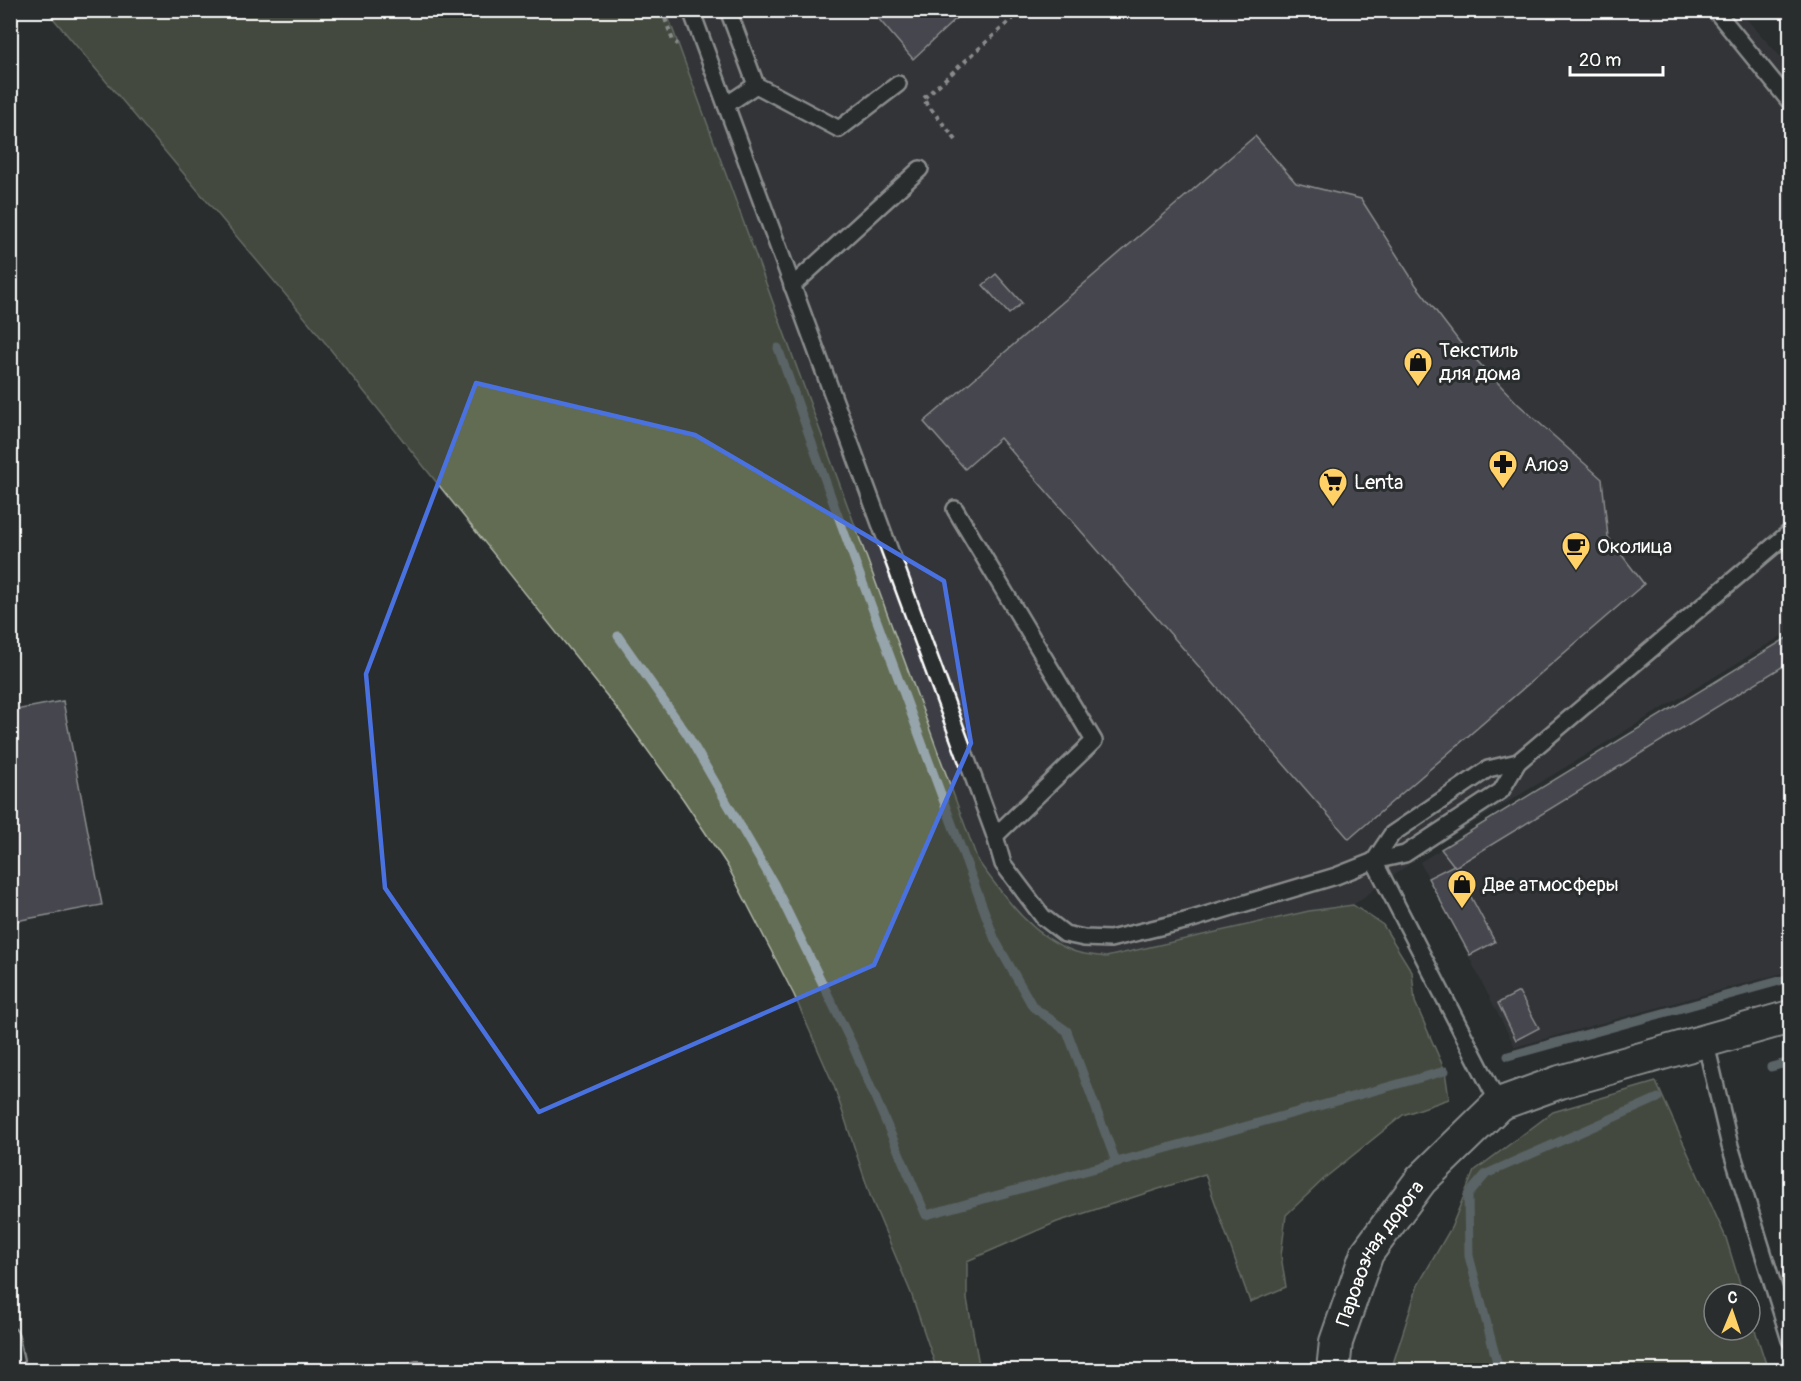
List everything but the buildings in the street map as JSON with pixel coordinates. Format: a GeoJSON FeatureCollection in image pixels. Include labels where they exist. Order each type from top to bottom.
{"type":"FeatureCollection","features":[{"type":"Feature","properties":{"kind":"street"},"geometry":{"type":"LineString","coordinates":[[1499,1104],[1560,1082],[1791,1017]]}},
{"type":"Feature","properties":{"kind":"street","name":"Паровозная дорога"},"geometry":{"type":"LineString","coordinates":[[1333,1371],[1336,1342],[1367,1253],[1421,1180],[1499,1104]]}},
{"type":"Feature","properties":{"kind":"lane"},"geometry":{"type":"LineString","coordinates":[[691,10],[995,836],[1003,864],[1042,917],[1065,934],[1084,938],[1110,939],[1189,920],[1336,876],[1374,861],[1405,854],[1502,790],[1518,762],[1791,532]]}},
{"type":"Feature","properties":{"kind":"lane"},"geometry":{"type":"LineString","coordinates":[[728,10],[756,84],[839,129],[898,84]]}},
{"type":"Feature","properties":{"kind":"lane"},"geometry":{"type":"LineString","coordinates":[[1715,10],[1791,102]]}},
{"type":"Feature","properties":{"kind":"lane"},"geometry":{"type":"LineString","coordinates":[[726,105],[756,84]]}},
{"type":"Feature","properties":{"kind":"lane"},"geometry":{"type":"LineString","coordinates":[[792,286],[920,169]]}},
{"type":"Feature","properties":{"kind":"lane"},"geometry":{"type":"LineString","coordinates":[[955,509],[1094,741],[995,836]]}},
{"type":"Feature","properties":{"kind":"lane"},"geometry":{"type":"LineString","coordinates":[[1374,861],[1392,834],[1488,769],[1518,762]]}},
{"type":"Feature","properties":{"kind":"lane"},"geometry":{"type":"LineString","coordinates":[[1374,861],[1499,1104]]}},
{"type":"Feature","properties":{"kind":"lane"},"geometry":{"type":"LineString","coordinates":[[1705,1040],[1730,1146],[1791,1340]]}},
{"type":"Feature","properties":{"kind":"lane"},"geometry":{"type":"LineString","coordinates":[[10,1336],[17,1371]]}},
{"type":"Feature","properties":{"kind":"lane"},"geometry":{"type":"LineString","coordinates":[[416,1371],[421,1371]]}},
{"type":"Feature","properties":{"kind":"path"},"geometry":{"type":"LineString","coordinates":[[956,140],[922,99],[1022,10]]}},
{"type":"Feature","properties":{"kind":"highlighted area"},"geometry":{"type":"Polygon","coordinates":[[[476,383],[695,435],[944,581],[971,743],[874,965],[539,1112],[385,888],[366,674],[476,383]]]}},
{"type":"Feature","properties":{"kind":"shaded area"},"geometry":{"type":"Polygon","coordinates":[[[666,11],[1739,11],[1790,67],[1790,631],[1427,851],[1353,905],[1309,911],[1106,957],[1073,951],[1043,935],[1011,907],[978,861],[666,11]]]}},
{"type":"Feature","properties":{"kind":"shaded area"},"geometry":{"type":"Polygon","coordinates":[[[1790,635],[1790,971],[1515,1047],[1420,862],[1790,635]]]}},
{"type":"Feature","properties":{"kind":"green space"},"geometry":{"type":"Polygon","coordinates":[[[47,11],[666,11],[978,861],[998,888],[1031,925],[1058,944],[1073,951],[1106,957],[1309,911],[1353,905],[1383,925],[1412,972],[1415,1002],[1445,1071],[1449,1099],[1403,1115],[1326,1177],[1286,1215],[1281,1256],[1286,1287],[1250,1302],[1205,1174],[1057,1222],[967,1261],[967,1299],[980,1370],[937,1370],[911,1293],[871,1198],[834,1086],[794,995],[727,865],[683,799],[619,711],[311,325],[47,11]]]}},
{"type":"Feature","properties":{"kind":"green space"},"geometry":{"type":"Polygon","coordinates":[[[1656,1082],[1726,1238],[1739,1282],[1702,1282],[1702,1342],[1759,1342],[1768,1370],[1391,1370],[1418,1285],[1451,1228],[1474,1171],[1553,1112],[1656,1082]]]}},
{"type":"Feature","properties":{"kind":"waterway"},"geometry":{"type":"LineString","coordinates":[[778,348],[995,940],[1033,1007],[1067,1031],[1116,1162]]}},
{"type":"Feature","properties":{"kind":"waterway"},"geometry":{"type":"LineString","coordinates":[[618,636],[687,734],[774,884],[852,1044],[926,1215],[1445,1071]]}},
{"type":"Feature","properties":{"kind":"waterway"},"geometry":{"type":"LineString","coordinates":[[1508,1056],[1790,978]]}},
{"type":"Feature","properties":{"kind":"waterway"},"geometry":{"type":"LineString","coordinates":[[1771,1067],[1790,1062]]}},
{"type":"Feature","properties":{"kind":"waterway"},"geometry":{"type":"LineString","coordinates":[[1499,1370],[1469,1256],[1468,1195],[1486,1174],[1658,1098]]}},
{"type":"Feature","properties":{"kind":"place","name":"Текстиль для дома"},"geometry":{"type":"Point","coordinates":[1418,388]}},
{"type":"Feature","properties":{"kind":"place","name":"Алоэ"},"geometry":{"type":"Point","coordinates":[1503,490]}},
{"type":"Feature","properties":{"kind":"place","name":"Lenta"},"geometry":{"type":"Point","coordinates":[1333,508]}},
{"type":"Feature","properties":{"kind":"place","name":"Околица"},"geometry":{"type":"Point","coordinates":[1576,572]}},
{"type":"Feature","properties":{"kind":"place","name":"Две атмосферы"},"geometry":{"type":"Point","coordinates":[1462,910]}}]}
